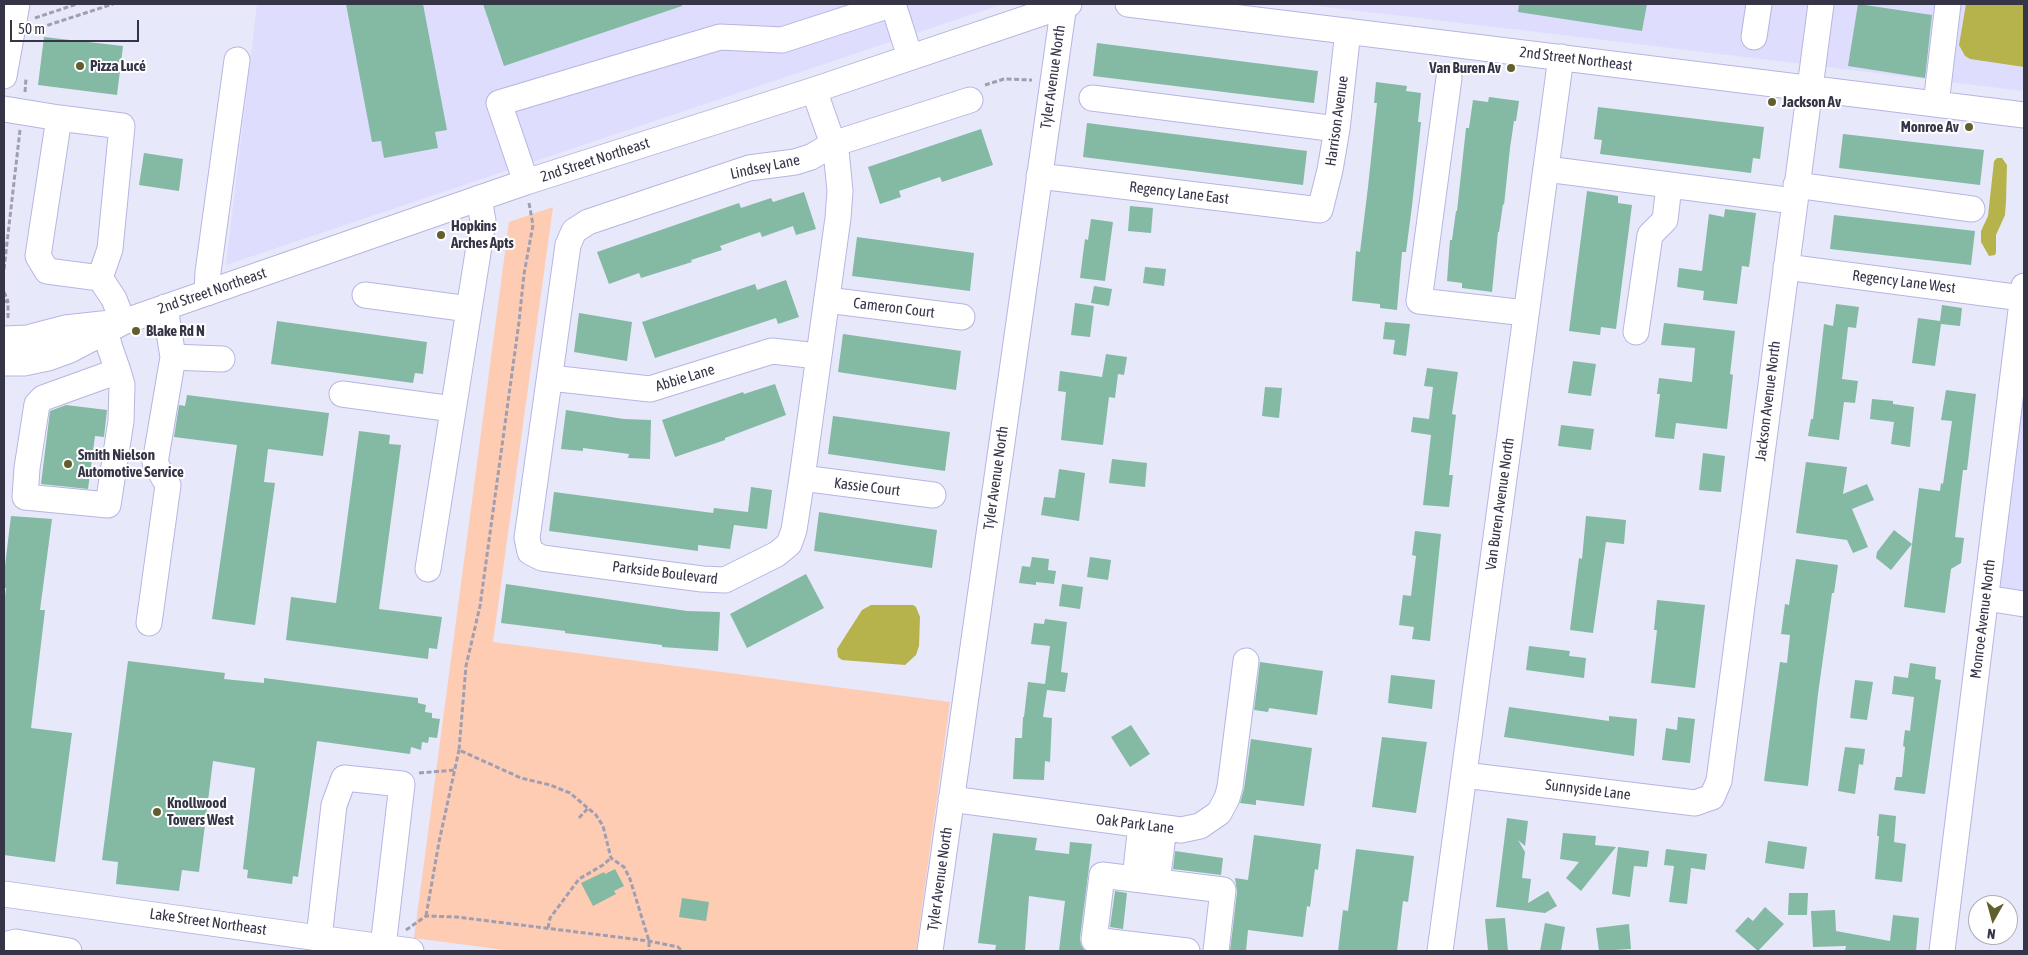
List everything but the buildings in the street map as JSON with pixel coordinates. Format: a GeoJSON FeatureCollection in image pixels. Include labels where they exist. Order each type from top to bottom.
{"type":"FeatureCollection","features":[{"type":"Feature","properties":{"kind":"street"},"geometry":{"type":"LineString","coordinates":[[526,182],[499,103],[720,37],[782,40],[894,4],[910,57]]}},
{"type":"Feature","properties":{"kind":"street","name":"2nd Street Northeast"},"geometry":{"type":"LineString","coordinates":[[4,363],[24,363],[48,358],[70,350],[114,326],[479,198],[814,90],[1065,4]]}},
{"type":"Feature","properties":{"kind":"street","name":"Tyler Avenue North"},"geometry":{"type":"LineString","coordinates":[[930,951],[1065,4]]}},
{"type":"Feature","properties":{"kind":"street","name":"2nd Street Northeast"},"geometry":{"type":"LineString","coordinates":[[1128,4],[2024,116]]}},
{"type":"Feature","properties":{"kind":"street"},"geometry":{"type":"LineString","coordinates":[[1754,37],[1759,4]]}},
{"type":"Feature","properties":{"kind":"street","name":"Jackson Avenue North"},"geometry":{"type":"LineString","coordinates":[[1712,797],[1719,781],[1821,4]]}},
{"type":"Feature","properties":{"kind":"street"},"geometry":{"type":"LineString","coordinates":[[1936,104],[1948,4]]}},
{"type":"Feature","properties":{"kind":"street"},"geometry":{"type":"LineString","coordinates":[[15,76],[29,11]]}},
{"type":"Feature","properties":{"kind":"street","name":"Harrison Avenue"},"geometry":{"type":"LineString","coordinates":[[1320,210],[1330,170],[1337,129],[1348,31]]}},
{"type":"Feature","properties":{"kind":"street","name":"Van Buren Avenue North"},"geometry":{"type":"LineString","coordinates":[[1440,951],[1561,57]]}},
{"type":"Feature","properties":{"kind":"street"},"geometry":{"type":"LineString","coordinates":[[207,293],[208,272],[237,60]]}},
{"type":"Feature","properties":{"kind":"street"},"geometry":{"type":"LineString","coordinates":[[1449,78],[1419,301],[1526,313]]}},
{"type":"Feature","properties":{"kind":"street","name":"Parkside Boulevard"},"geometry":{"type":"LineString","coordinates":[[568,245],[527,538],[530,552],[542,558],[702,579],[725,580],[777,554],[789,544],[794,530],[838,218],[839,172],[833,144],[814,90]]}},
{"type":"Feature","properties":{"kind":"street"},"geometry":{"type":"LineString","coordinates":[[1092,98],[1337,129]]}},
{"type":"Feature","properties":{"kind":"street","name":"Lindsey Lane"},"geometry":{"type":"LineString","coordinates":[[568,245],[574,231],[588,222],[749,168],[795,162],[812,157],[833,144],[970,100]]}},
{"type":"Feature","properties":{"kind":"street"},"geometry":{"type":"LineString","coordinates":[[13,111],[122,126],[110,249],[100,278]]}},
{"type":"Feature","properties":{"kind":"street"},"geometry":{"type":"LineString","coordinates":[[59,118],[38,256],[47,271],[100,278],[114,299],[118,371],[122,385],[121,421],[108,505],[25,497],[27,468],[38,404],[43,398],[118,371]]}},
{"type":"Feature","properties":{"kind":"street"},"geometry":{"type":"LineString","coordinates":[[1546,169],[1669,186],[1795,193],[1972,209]]}},
{"type":"Feature","properties":{"kind":"street","name":"Regency Lane East"},"geometry":{"type":"LineString","coordinates":[[1039,176],[1320,210]]}},
{"type":"Feature","properties":{"kind":"street"},"geometry":{"type":"LineString","coordinates":[[1636,332],[1650,235],[1665,220],[1669,186]]}},
{"type":"Feature","properties":{"kind":"street"},"geometry":{"type":"LineString","coordinates":[[428,570],[483,221],[479,198]]}},
{"type":"Feature","properties":{"kind":"street","name":"Regency Lane West"},"geometry":{"type":"LineString","coordinates":[[1786,267],[2023,292]]}},
{"type":"Feature","properties":{"kind":"street","name":"Monroe Avenue North"},"geometry":{"type":"LineString","coordinates":[[1942,951],[2023,292]]}},
{"type":"Feature","properties":{"kind":"street"},"geometry":{"type":"LineString","coordinates":[[365,296],[469,309]]}},
{"type":"Feature","properties":{"kind":"street","name":"Cameron Court"},"geometry":{"type":"LineString","coordinates":[[827,300],[962,317]]}},
{"type":"Feature","properties":{"kind":"street"},"geometry":{"type":"LineString","coordinates":[[149,623],[168,485],[155,463],[173,357],[166,307]]}},
{"type":"Feature","properties":{"kind":"street","name":"2nd Street Northeast"},"geometry":{"type":"LineString","coordinates":[[6,328],[27,338],[64,328],[114,326]]}},
{"type":"Feature","properties":{"kind":"street","name":"Abbie Lane"},"geometry":{"type":"LineString","coordinates":[[550,378],[650,389],[772,351],[818,356]]}},
{"type":"Feature","properties":{"kind":"street"},"geometry":{"type":"LineString","coordinates":[[173,357],[222,359]]}},
{"type":"Feature","properties":{"kind":"street"},"geometry":{"type":"LineString","coordinates":[[342,394],[453,409]]}},
{"type":"Feature","properties":{"kind":"street","name":"Kassie Court"},"geometry":{"type":"LineString","coordinates":[[802,478],[933,495]]}},
{"type":"Feature","properties":{"kind":"street"},"geometry":{"type":"LineString","coordinates":[[1986,598],[2024,604]]}},
{"type":"Feature","properties":{"kind":"street","name":"Oak Park Lane"},"geometry":{"type":"LineString","coordinates":[[951,798],[1153,827],[1181,830],[1200,826],[1212,820],[1219,813],[1227,798],[1246,661]]}},
{"type":"Feature","properties":{"kind":"street","name":"Sunnyside Lane"},"geometry":{"type":"LineString","coordinates":[[1464,774],[1695,803],[1712,797]]}},
{"type":"Feature","properties":{"kind":"street"},"geometry":{"type":"LineString","coordinates":[[319,938],[334,805],[344,778],[402,784],[397,949]]}},
{"type":"Feature","properties":{"kind":"street"},"geometry":{"type":"LineString","coordinates":[[1146,880],[1153,827]]}},
{"type":"Feature","properties":{"kind":"street"},"geometry":{"type":"LineString","coordinates":[[1186,951],[1094,940],[1102,875],[1223,890],[1216,951]]}},
{"type":"Feature","properties":{"kind":"street","name":"Lake Street Northeast"},"geometry":{"type":"LineString","coordinates":[[4,894],[397,949]]}},
{"type":"Feature","properties":{"kind":"street"},"geometry":{"type":"LineString","coordinates":[[4,945],[16,942],[69,951]]}},
{"type":"Feature","properties":{"kind":"path"},"geometry":{"type":"LineString","coordinates":[[77,4],[29,11],[32,31],[114,4]]}},
{"type":"Feature","properties":{"kind":"path"},"geometry":{"type":"LineString","coordinates":[[4,269],[15,76]]}},
{"type":"Feature","properties":{"kind":"path"},"geometry":{"type":"LineString","coordinates":[[970,100],[972,90],[1004,78],[1036,80]]}},
{"type":"Feature","properties":{"kind":"path"},"geometry":{"type":"LineString","coordinates":[[426,916],[459,750],[466,666],[480,606],[524,274],[533,225],[526,182]]}},
{"type":"Feature","properties":{"kind":"path"},"geometry":{"type":"LineString","coordinates":[[4,292],[6,328]]}},
{"type":"Feature","properties":{"kind":"path"},"geometry":{"type":"LineString","coordinates":[[459,750],[521,778],[550,785],[570,793],[589,807],[603,826],[611,858],[624,867],[630,879],[649,941],[649,951]]}},
{"type":"Feature","properties":{"kind":"path"},"geometry":{"type":"LineString","coordinates":[[402,784],[418,773],[455,770]]}},
{"type":"Feature","properties":{"kind":"path"},"geometry":{"type":"LineString","coordinates":[[579,818],[589,807]]}},
{"type":"Feature","properties":{"kind":"path"},"geometry":{"type":"LineString","coordinates":[[548,928],[550,918],[579,879],[611,858]]}},
{"type":"Feature","properties":{"kind":"path"},"geometry":{"type":"LineString","coordinates":[[397,949],[402,933],[426,916],[548,928],[649,941],[678,947],[682,951]]}},
{"type":"Feature","properties":{"kind":"shaded area"},"geometry":{"type":"Polygon","coordinates":[[[257,4],[1003,4],[226,265],[257,4]]]}},
{"type":"Feature","properties":{"kind":"shaded area"},"geometry":{"type":"Polygon","coordinates":[[[1300,4],[2024,4],[2024,91],[1588,38],[1300,4]]]}},
{"type":"Feature","properties":{"kind":"shaded area"},"geometry":{"type":"Polygon","coordinates":[[[1966,4],[2024,4],[2024,67],[1970,59],[1965,56],[1959,45],[1966,4]]]}},
{"type":"Feature","properties":{"kind":"shaded area"},"geometry":{"type":"Polygon","coordinates":[[[1997,158],[2002,158],[2007,165],[2005,215],[1996,235],[1995,255],[1989,256],[1981,242],[1981,231],[1988,216],[1994,161],[1997,158]]]}},
{"type":"Feature","properties":{"kind":"shaded area"},"geometry":{"type":"Polygon","coordinates":[[[553,207],[493,642],[950,702],[916,951],[512,951],[414,938],[509,222],[553,207]]]}},
{"type":"Feature","properties":{"kind":"shaded area"},"geometry":{"type":"Polygon","coordinates":[[[2024,372],[2024,592],[1999,588],[2024,372]]]}},
{"type":"Feature","properties":{"kind":"shaded area"},"geometry":{"type":"Polygon","coordinates":[[[871,605],[913,605],[916,607],[920,617],[919,646],[916,655],[905,665],[842,660],[838,657],[837,649],[862,610],[871,605]]]}},
{"type":"Feature","properties":{"kind":"place","name":"Pizza Lucé"},"geometry":{"type":"Point","coordinates":[80,66]}},
{"type":"Feature","properties":{"kind":"place","name":"Van Buren Av"},"geometry":{"type":"Point","coordinates":[1511,68]}},
{"type":"Feature","properties":{"kind":"place","name":"Jackson Av"},"geometry":{"type":"Point","coordinates":[1772,102]}},
{"type":"Feature","properties":{"kind":"place","name":"Monroe Av"},"geometry":{"type":"Point","coordinates":[1969,127]}},
{"type":"Feature","properties":{"kind":"place","name":"Hopkins Arches Apts"},"geometry":{"type":"Point","coordinates":[441,235]}},
{"type":"Feature","properties":{"kind":"place","name":"Blake Rd N"},"geometry":{"type":"Point","coordinates":[136,331]}},
{"type":"Feature","properties":{"kind":"place","name":"Smith Nielson Automotive Service"},"geometry":{"type":"Point","coordinates":[68,464]}},
{"type":"Feature","properties":{"kind":"place","name":"Knollwood Towers West"},"geometry":{"type":"Point","coordinates":[157,812]}}]}
